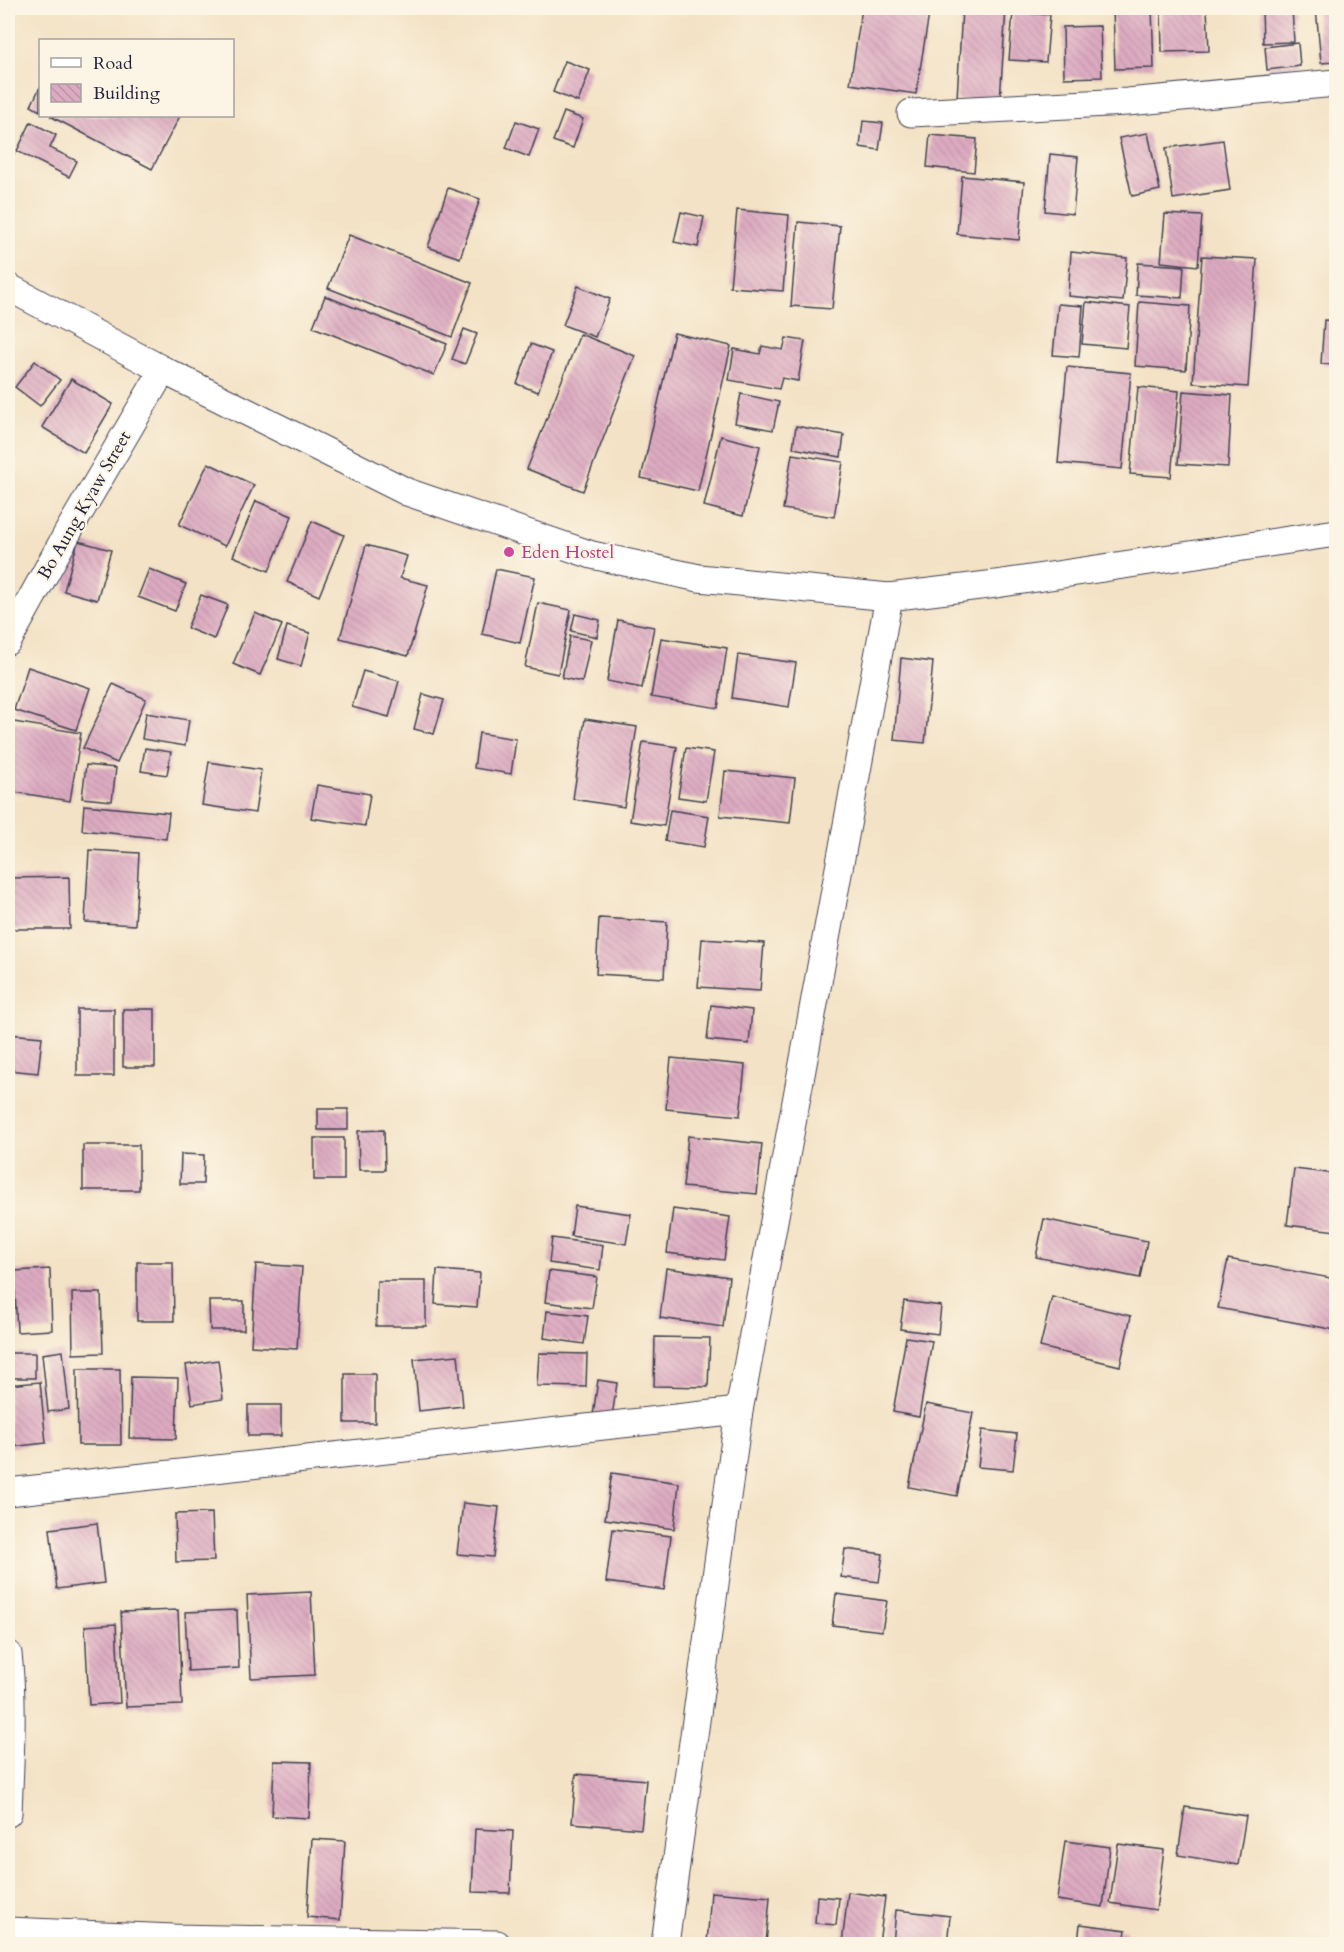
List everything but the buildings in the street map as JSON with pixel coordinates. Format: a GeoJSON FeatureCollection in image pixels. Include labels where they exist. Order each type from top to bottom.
{"type":"FeatureCollection","features":[{"type":"Feature","properties":{"kind":"street"},"geometry":{"type":"LineString","coordinates":[[911,113],[1127,102],[1336,83]]}},
{"type":"Feature","properties":{"kind":"street"},"geometry":{"type":"LineString","coordinates":[[8,287],[164,370],[407,492],[592,555],[699,578],[889,597],[1008,582],[1336,533]]}},
{"type":"Feature","properties":{"kind":"street","name":"Bo Aung Kyaw Street"},"geometry":{"type":"LineString","coordinates":[[8,641],[124,434],[164,370]]}},
{"type":"Feature","properties":{"kind":"street"},"geometry":{"type":"LineString","coordinates":[[665,1944],[739,1410],[889,597]]}},
{"type":"Feature","properties":{"kind":"street"},"geometry":{"type":"LineString","coordinates":[[8,1492],[739,1410]]}},
{"type":"Feature","properties":{"kind":"street"},"geometry":{"type":"LineString","coordinates":[[8,1654],[11,1679],[8,1813]]}},
{"type":"Feature","properties":{"kind":"street"},"geometry":{"type":"LineString","coordinates":[[8,1931],[174,1938],[497,1944]]}},
{"type":"Feature","properties":{"kind":"place","name":"Eden Hostel"},"geometry":{"type":"Point","coordinates":[509,552]}}]}
